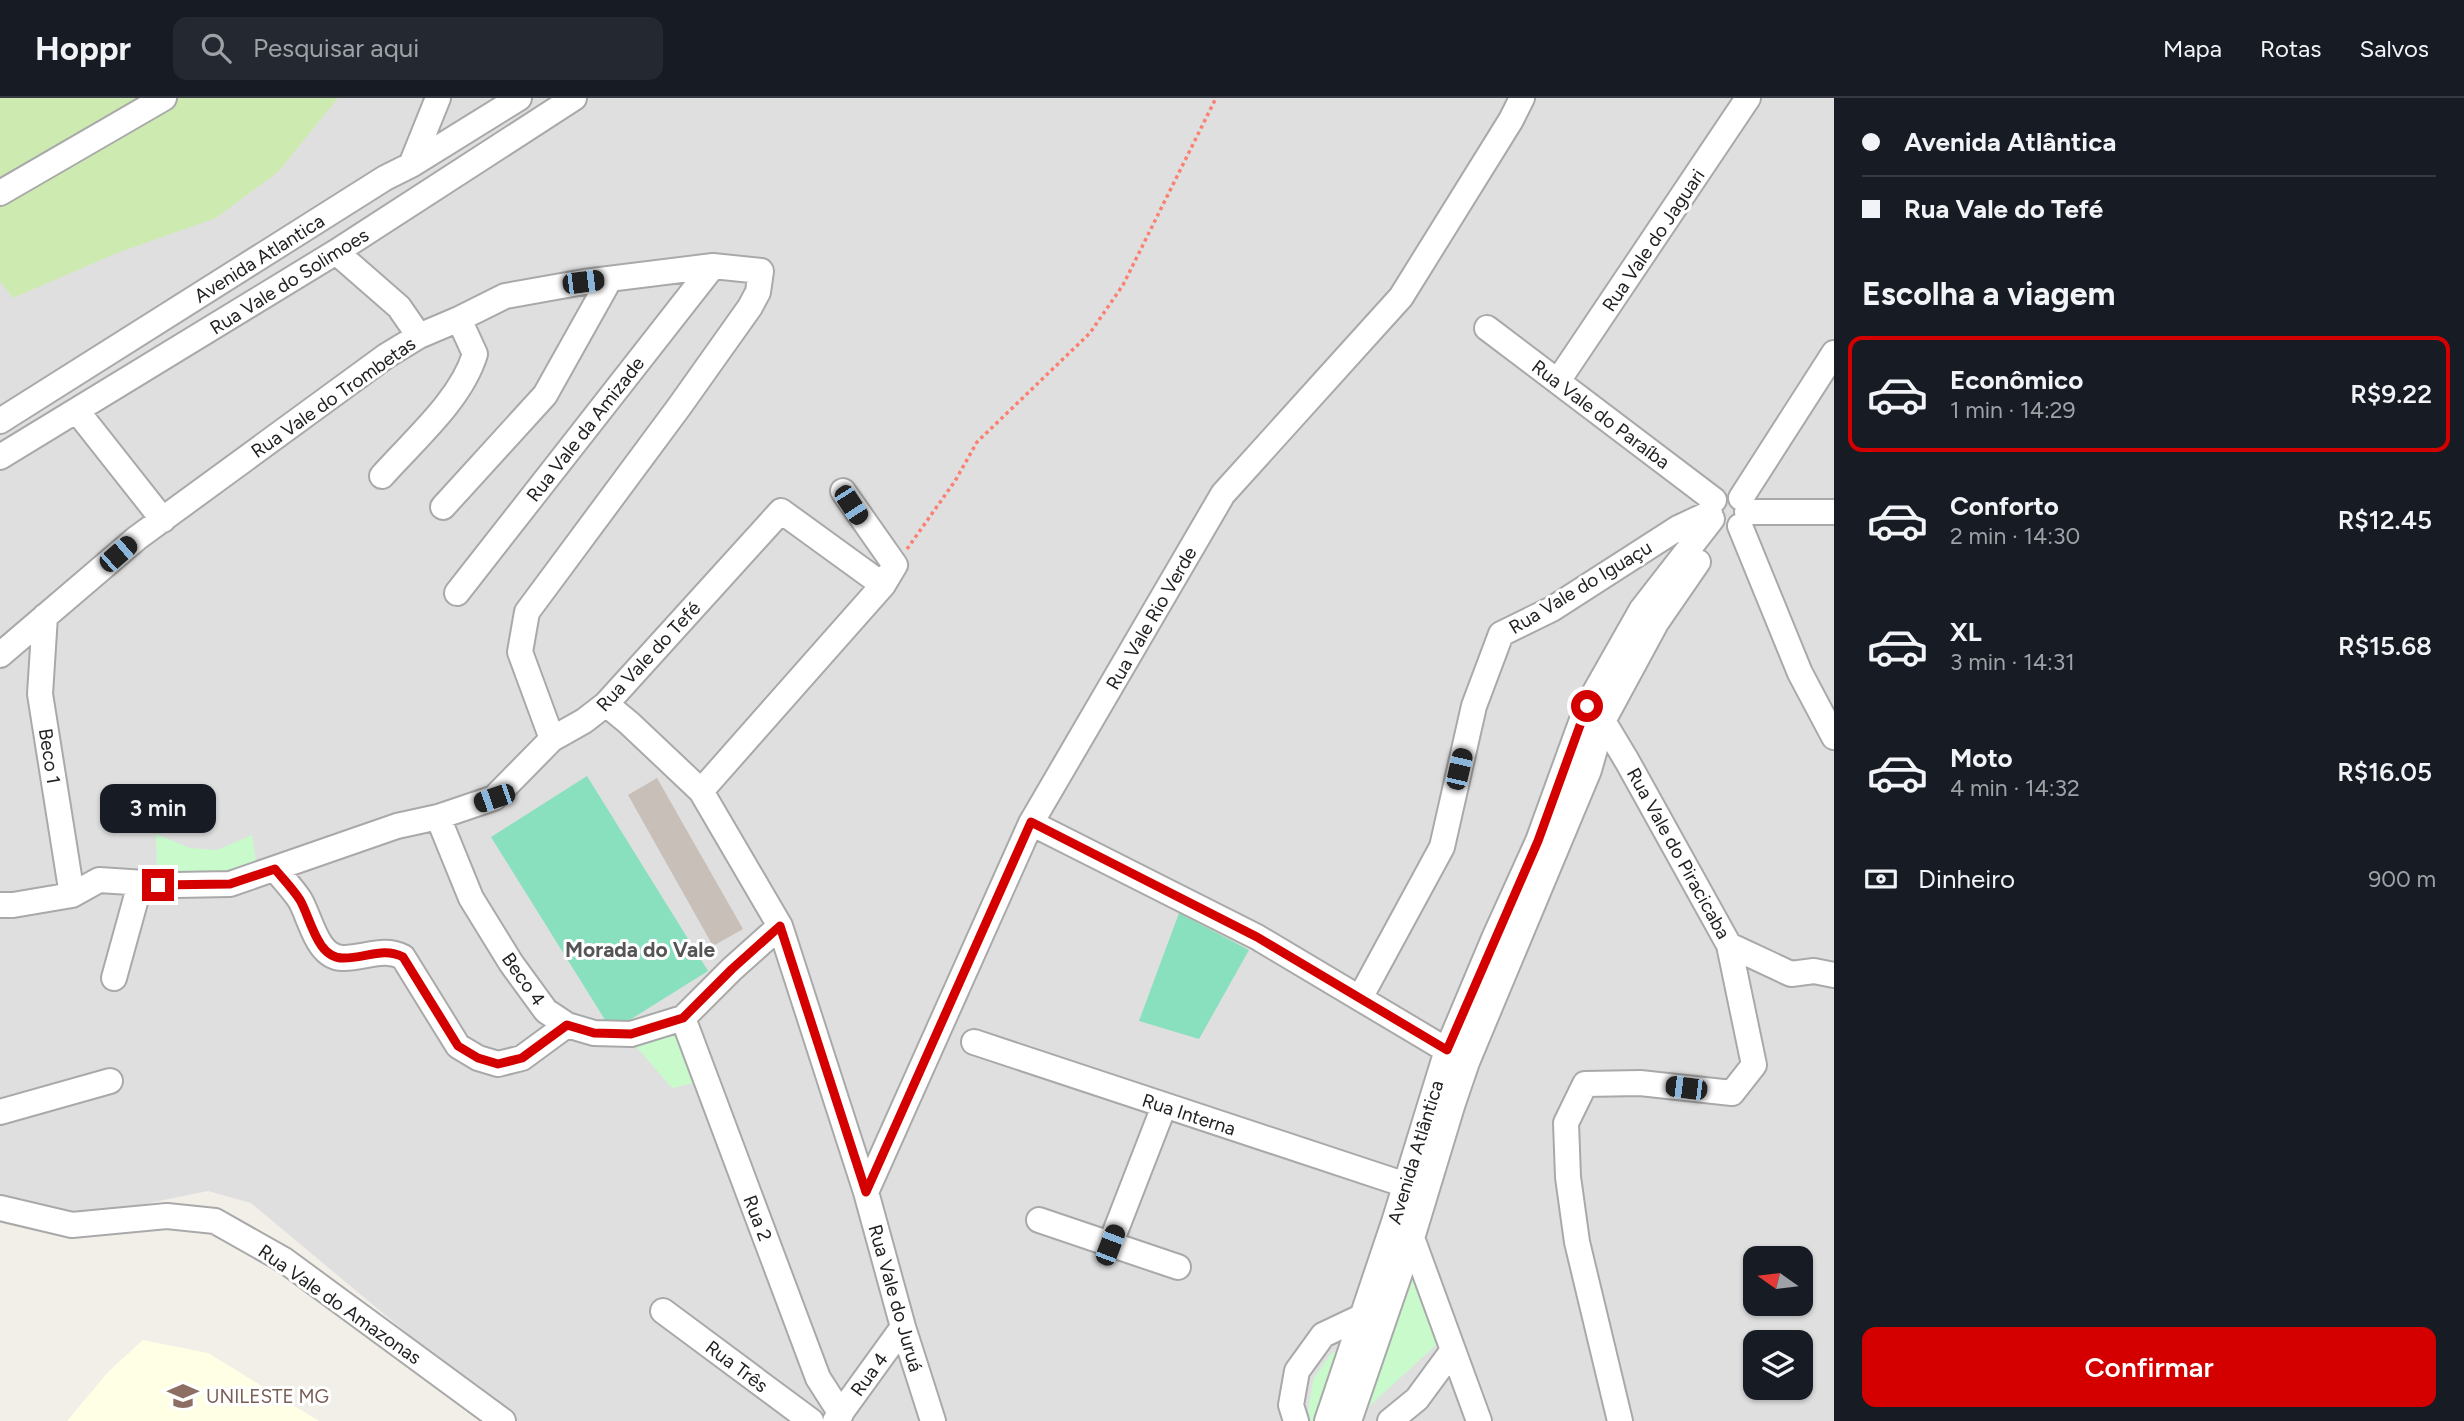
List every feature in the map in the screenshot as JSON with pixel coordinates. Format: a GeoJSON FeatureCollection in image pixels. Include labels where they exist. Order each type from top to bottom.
{"type":"FeatureCollection","features":[{"type":"Feature","properties":{"kind":"street"},"geometry":{"type":"LineString","coordinates":[[0,193],[164,98]]}},
{"type":"Feature","properties":{"kind":"street"},"geometry":{"type":"LineString","coordinates":[[411,165],[438,98]]}},
{"type":"Feature","properties":{"kind":"street","name":"Avenida Atlantica"},"geometry":{"type":"LineString","coordinates":[[0,421],[385,178],[411,165],[519,98]]}},
{"type":"Feature","properties":{"kind":"street","name":"Rua Vale do Solimoes"},"geometry":{"type":"LineString","coordinates":[[0,457],[336,252],[574,98]]}},
{"type":"Feature","properties":{"kind":"street","name":"Rua Vale Rio Verde"},"geometry":{"type":"LineString","coordinates":[[866,1192],[1031,822],[1223,494],[1401,297],[1522,98]]}},
{"type":"Feature","properties":{"kind":"street","name":"Rua Vale do Jaguari"},"geometry":{"type":"LineString","coordinates":[[1558,381],[1748,98]]}},
{"type":"Feature","properties":{"kind":"street"},"geometry":{"type":"LineString","coordinates":[[336,252],[399,307],[419,336]]}},
{"type":"Feature","properties":{"kind":"street","name":"Rua Vale do Trombetas"},"geometry":{"type":"LineString","coordinates":[[0,654],[136,538],[386,356],[419,336],[505,296],[713,265],[761,271],[758,292],[679,407],[527,612],[520,652],[552,739]]}},
{"type":"Feature","properties":{"kind":"street","name":"Rua Vale da Amizade"},"geometry":{"type":"LineString","coordinates":[[457,593],[713,265]]}},
{"type":"Feature","properties":{"kind":"street"},"geometry":{"type":"LineString","coordinates":[[443,507],[545,395],[610,279]]}},
{"type":"Feature","properties":{"kind":"street"},"geometry":{"type":"LineString","coordinates":[[382,476],[459,390],[470,369],[475,354],[459,319]]}},
{"type":"Feature","properties":{"kind":"street","name":"Rua Vale do Paraíba"},"geometry":{"type":"LineString","coordinates":[[1487,328],[1727,514]]}},
{"type":"Feature","properties":{"kind":"street","name":"Avenida Atlântica"},"geometry":{"type":"LineString","coordinates":[[1349,1421],[1403,1230],[1406,1185],[1457,1056],[1589,769],[1595,714],[1834,353]]}},
{"type":"Feature","properties":{"kind":"street"},"geometry":{"type":"LineString","coordinates":[[77,411],[163,520]]}},
{"type":"Feature","properties":{"kind":"street"},"geometry":{"type":"LineString","coordinates":[[701,791],[889,575],[843,491]]}},
{"type":"Feature","properties":{"kind":"street","name":"Rua Vale do Tefé"},"geometry":{"type":"LineString","coordinates":[[0,905],[72,895],[99,880],[140,884],[230,884],[397,826],[438,817],[494,798],[552,739],[584,721],[606,704],[781,511],[889,575]]}},
{"type":"Feature","properties":{"kind":"street"},"geometry":{"type":"LineString","coordinates":[[1834,512],[1727,514],[1800,673],[1834,737]]}},
{"type":"Feature","properties":{"kind":"street","name":"Rua Vale do Iguaçu"},"geometry":{"type":"LineString","coordinates":[[1360,998],[1442,847],[1474,706],[1501,634],[1552,609],[1678,528],[1727,514]]}},
{"type":"Feature","properties":{"kind":"street","name":"Beco 1"},"geometry":{"type":"LineString","coordinates":[[45,616],[40,694],[72,895]]}},
{"type":"Feature","properties":{"kind":"street","name":"Rua Vale do Juruá"},"geometry":{"type":"LineString","coordinates":[[606,704],[701,791],[780,926],[866,1192],[903,1327],[933,1421]]}},
{"type":"Feature","properties":{"kind":"street","name":"Rua Vale do Piracicaba"},"geometry":{"type":"LineString","coordinates":[[1595,714],[1729,945],[1791,974],[1814,971],[1834,975]]}},
{"type":"Feature","properties":{"kind":"street","name":"Beco 4"},"geometry":{"type":"LineString","coordinates":[[438,817],[471,898],[511,963],[545,1011],[567,1025],[594,1033],[631,1034],[683,1018]]}},
{"type":"Feature","properties":{"kind":"street"},"geometry":{"type":"LineString","coordinates":[[1031,822],[1257,937],[1457,1056]]}},
{"type":"Feature","properties":{"kind":"street"},"geometry":{"type":"LineString","coordinates":[[275,869],[300,900],[322,946],[331,956],[341,958],[392,951],[403,957],[458,1046],[478,1058],[498,1064],[522,1058],[567,1025]]}},
{"type":"Feature","properties":{"kind":"street"},"geometry":{"type":"LineString","coordinates":[[114,978],[140,884]]}},
{"type":"Feature","properties":{"kind":"street"},"geometry":{"type":"LineString","coordinates":[[683,1018],[780,926]]}},
{"type":"Feature","properties":{"kind":"street"},"geometry":{"type":"LineString","coordinates":[[1620,1421],[1577,1242],[1568,1177],[1566,1123],[1585,1084],[1640,1083],[1732,1093],[1754,1065],[1729,945]]}},
{"type":"Feature","properties":{"kind":"street","name":"Rua 2"},"geometry":{"type":"LineString","coordinates":[[683,1018],[818,1378],[838,1417]]}},
{"type":"Feature","properties":{"kind":"street","name":"Rua Interna"},"geometry":{"type":"LineString","coordinates":[[974,1042],[1406,1185]]}},
{"type":"Feature","properties":{"kind":"street","name":"Avenida Atlântica"},"geometry":{"type":"LineString","coordinates":[[1327,1421],[1361,1317],[1403,1230],[1453,1103],[1457,1056]]}},
{"type":"Feature","properties":{"kind":"street"},"geometry":{"type":"LineString","coordinates":[[0,1112],[110,1081]]}},
{"type":"Feature","properties":{"kind":"street"},"geometry":{"type":"LineString","coordinates":[[1110,1245],[1164,1106]]}},
{"type":"Feature","properties":{"kind":"street","name":"Rua Vale do Amazonas"},"geometry":{"type":"LineString","coordinates":[[0,1208],[72,1225],[167,1216],[215,1221],[284,1260],[503,1421]]}},
{"type":"Feature","properties":{"kind":"street"},"geometry":{"type":"LineString","coordinates":[[1039,1220],[1178,1267]]}},
{"type":"Feature","properties":{"kind":"street"},"geometry":{"type":"LineString","coordinates":[[1403,1230],[1479,1421]]}},
{"type":"Feature","properties":{"kind":"street","name":"Rua Três"},"geometry":{"type":"LineString","coordinates":[[663,1311],[811,1421]]}},
{"type":"Feature","properties":{"kind":"street"},"geometry":{"type":"LineString","coordinates":[[1296,1421],[1291,1405],[1297,1371],[1323,1335],[1361,1317]]}},
{"type":"Feature","properties":{"kind":"street","name":"Rua 4"},"geometry":{"type":"LineString","coordinates":[[838,1417],[903,1327]]}},
{"type":"Feature","properties":{"kind":"street"},"geometry":{"type":"LineString","coordinates":[[1390,1421],[1418,1399],[1453,1350]]}},
{"type":"Feature","properties":{"kind":"path"},"geometry":{"type":"LineString","coordinates":[[889,575],[955,481],[977,442],[1090,333],[1122,285],[1216,98]]}},
{"type":"Feature","properties":{"kind":"shaded area"},"geometry":{"type":"Polygon","coordinates":[[[0,98],[1834,98],[1834,1421],[512,1421],[251,1203],[208,1191],[91,1215],[0,1203],[0,98]]]}},
{"type":"Feature","properties":{"kind":"shaded area","name":"UNILESTE MG"},"geometry":{"type":"Polygon","coordinates":[[[143,1340],[208,1353],[319,1421],[67,1421],[109,1371],[143,1340]]]}},
{"type":"Feature","properties":{"kind":"green space"},"geometry":{"type":"Polygon","coordinates":[[[0,98],[338,98],[278,172],[216,218],[117,253],[13,298],[0,281],[0,98]]]}},
{"type":"Feature","properties":{"kind":"green space"},"geometry":{"type":"Polygon","coordinates":[[[587,776],[708,971],[612,1031],[491,837],[587,776]]]}},
{"type":"Feature","properties":{"kind":"green space"},"geometry":{"type":"Polygon","coordinates":[[[156,834],[190,848],[217,850],[252,835],[258,873],[157,882],[156,834]]]}},
{"type":"Feature","properties":{"kind":"green space"},"geometry":{"type":"Polygon","coordinates":[[[1179,913],[1249,950],[1199,1039],[1139,1021],[1179,913]]]}},
{"type":"Feature","properties":{"kind":"green space"},"geometry":{"type":"Polygon","coordinates":[[[669,1031],[686,1039],[703,1081],[672,1088],[633,1043],[669,1031]]]}},
{"type":"Feature","properties":{"kind":"green space"},"geometry":{"type":"Polygon","coordinates":[[[1409,1250],[1437,1344],[1353,1421],[1311,1421],[1308,1411],[1313,1380],[1329,1356],[1349,1339],[1409,1250]]]}},
{"type":"Feature","properties":{"kind":"building"},"geometry":{"type":"Polygon","coordinates":[[[657,778],[743,929],[713,946],[628,795],[657,778]]]}},
{"type":"Feature","properties":{"kind":"place","name":"UNILESTE MG"},"geometry":{"type":"Point","coordinates":[183,1396]}},
{"type":"Feature","properties":{"kind":"district","name":"Morada do Vale"},"geometry":{"type":"Point","coordinates":[640,950]}},
{"type":"Feature","properties":{"kind":"route"},"geometry":{"type":"LineString","coordinates":[[158,885],[230,884],[275,869],[300,900],[322,946],[331,956],[341,958],[392,951],[403,957],[458,1046],[478,1058],[498,1064],[522,1058],[567,1025],[594,1033],[631,1034],[683,1018],[780,926],[866,1192],[1031,822],[1257,937],[1447,1050],[1538,841],[1587,706]]}}]}
